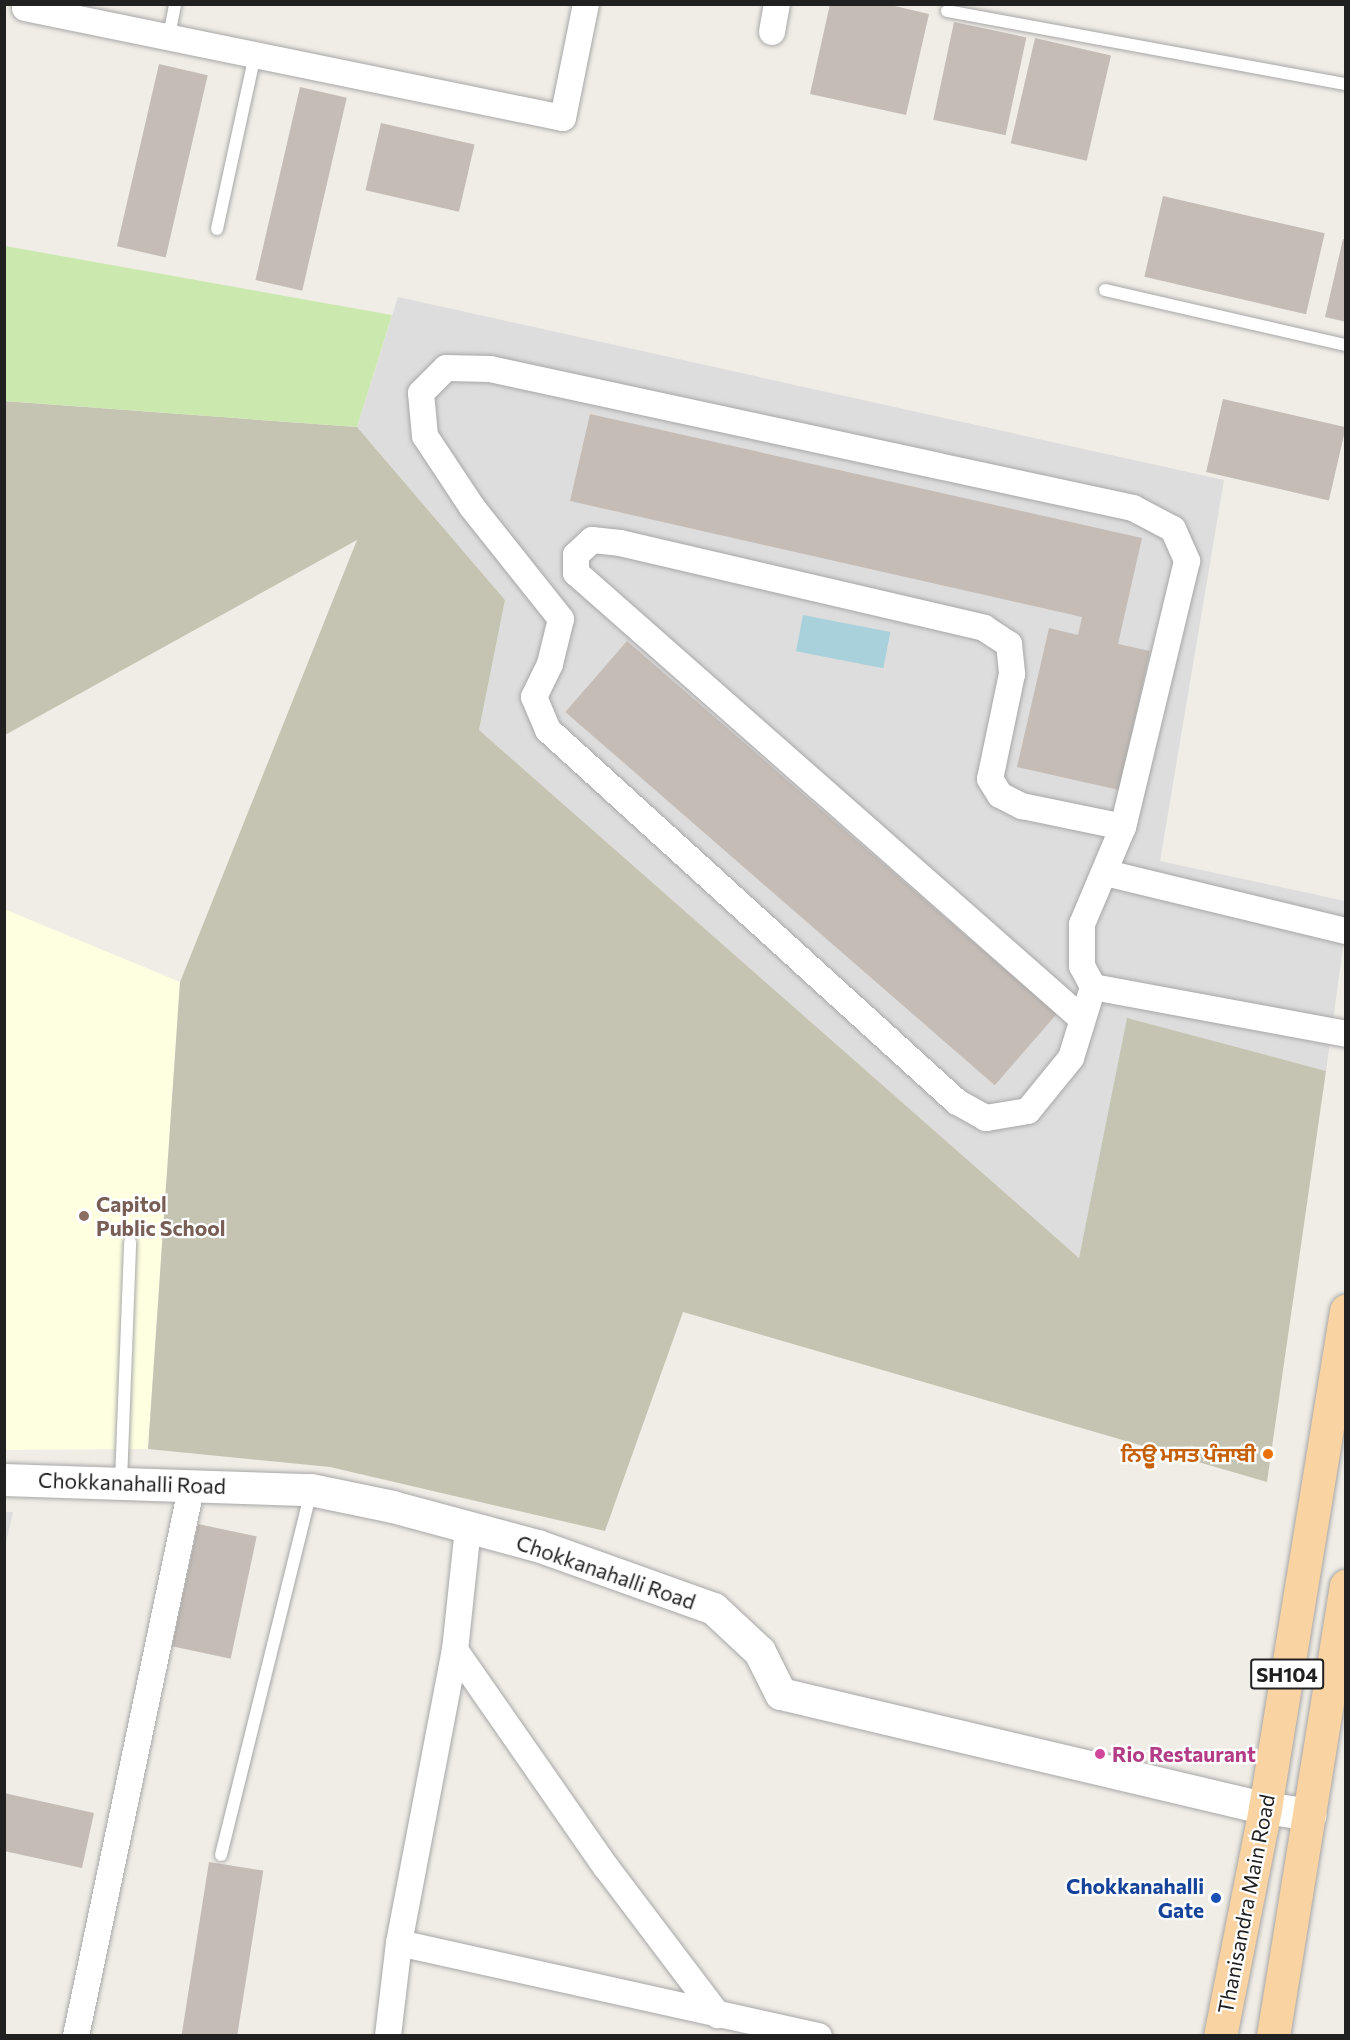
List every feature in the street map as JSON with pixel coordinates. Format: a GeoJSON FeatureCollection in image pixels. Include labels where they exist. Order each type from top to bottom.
{"type":"FeatureCollection","features":[{"type":"Feature","properties":{"kind":"main road","name":"Thanisandra Main Road"},"geometry":{"type":"LineString","coordinates":[[1220,2036],[1265,1808],[1346,1311]]}},
{"type":"Feature","properties":{"kind":"main road","name":"SH104"},"geometry":{"type":"LineString","coordinates":[[1273,2036],[1340,1651],[1346,1586]]}},
{"type":"Feature","properties":{"kind":"street"},"geometry":{"type":"LineString","coordinates":[[25,8],[256,52],[563,118],[586,4]]}},
{"type":"Feature","properties":{"kind":"street"},"geometry":{"type":"LineString","coordinates":[[772,33],[777,4]]}},
{"type":"Feature","properties":{"kind":"street"},"geometry":{"type":"LineString","coordinates":[[446,368],[490,369],[1133,508],[1173,529],[1188,561],[1122,827],[1106,873],[1092,893],[1082,924],[1082,966],[1093,987],[1081,1018],[1071,1058],[1028,1111],[986,1118],[957,1102],[548,729],[534,697],[550,664],[561,619],[472,507],[425,436],[421,393],[446,368]]}},
{"type":"Feature","properties":{"kind":"street"},"geometry":{"type":"LineString","coordinates":[[1081,1018],[576,573],[576,555],[592,540],[620,543],[984,628],[1009,644],[1011,674],[990,779],[1000,795],[1022,806],[1122,827]]}},
{"type":"Feature","properties":{"kind":"street"},"geometry":{"type":"LineString","coordinates":[[1106,873],[1346,931]]}},
{"type":"Feature","properties":{"kind":"street"},"geometry":{"type":"LineString","coordinates":[[1093,987],[1346,1034]]}},
{"type":"Feature","properties":{"kind":"street","name":"Chokkanahalli Road"},"geometry":{"type":"LineString","coordinates":[[4,1480],[121,1481],[312,1490],[393,1507],[538,1546],[714,1609],[760,1652],[782,1694],[1265,1808],[1310,1815]]}},
{"type":"Feature","properties":{"kind":"street"},"geometry":{"type":"LineString","coordinates":[[76,2036],[192,1484]]}},
{"type":"Feature","properties":{"kind":"street"},"geometry":{"type":"LineString","coordinates":[[388,2036],[399,1944],[455,1650],[468,1529]]}},
{"type":"Feature","properties":{"kind":"street"},"geometry":{"type":"LineString","coordinates":[[455,1650],[606,1867],[718,2015]]}},
{"type":"Feature","properties":{"kind":"street"},"geometry":{"type":"LineString","coordinates":[[399,1944],[819,2036]]}},
{"type":"Feature","properties":{"kind":"lane"},"geometry":{"type":"LineString","coordinates":[[169,36],[175,4]]}},
{"type":"Feature","properties":{"kind":"lane"},"geometry":{"type":"LineString","coordinates":[[946,11],[1346,84]]}},
{"type":"Feature","properties":{"kind":"lane"},"geometry":{"type":"LineString","coordinates":[[217,229],[256,52]]}},
{"type":"Feature","properties":{"kind":"lane"},"geometry":{"type":"LineString","coordinates":[[1105,290],[1346,345]]}},
{"type":"Feature","properties":{"kind":"lane"},"geometry":{"type":"LineString","coordinates":[[121,1481],[130,1242]]}},
{"type":"Feature","properties":{"kind":"lane"},"geometry":{"type":"LineString","coordinates":[[221,1855],[312,1490]]}},
{"type":"Feature","properties":{"kind":"shaded area"},"geometry":{"type":"Polygon","coordinates":[[[398,297],[1224,480],[1160,861],[1345,901],[1345,933],[1326,1071],[1127,1019],[1079,1258],[479,730],[505,600],[357,427],[398,297]]]}},
{"type":"Feature","properties":{"kind":"shaded area"},"geometry":{"type":"Polygon","coordinates":[[[4,401],[357,427],[505,600],[479,730],[1079,1258],[1127,1018],[1326,1071],[1267,1482],[683,1312],[605,1531],[330,1467],[148,1449],[180,982],[357,540],[5,735],[4,401]]]}},
{"type":"Feature","properties":{"kind":"shaded area","name":"Capitol Public School"},"geometry":{"type":"Polygon","coordinates":[[[4,909],[180,982],[148,1449],[5,1450],[4,909]]]}},
{"type":"Feature","properties":{"kind":"shaded area"},"geometry":{"type":"Polygon","coordinates":[[[4,1512],[13,1512],[5,1547],[4,1512]]]}},
{"type":"Feature","properties":{"kind":"green space"},"geometry":{"type":"Polygon","coordinates":[[[5,246],[392,315],[357,427],[5,401],[5,246]]]}},
{"type":"Feature","properties":{"kind":"water"},"geometry":{"type":"Polygon","coordinates":[[[803,615],[890,632],[883,668],[796,651],[803,615]]]}},
{"type":"Feature","properties":{"kind":"building"},"geometry":{"type":"Polygon","coordinates":[[[830,4],[886,4],[929,14],[906,115],[810,94],[830,4]]]}},
{"type":"Feature","properties":{"kind":"building"},"geometry":{"type":"Polygon","coordinates":[[[954,22],[1026,37],[1006,135],[933,120],[954,22]]]}},
{"type":"Feature","properties":{"kind":"building"},"geometry":{"type":"Polygon","coordinates":[[[1035,38],[1111,56],[1087,161],[1011,143],[1035,38]]]}},
{"type":"Feature","properties":{"kind":"building"},"geometry":{"type":"Polygon","coordinates":[[[159,64],[208,75],[166,257],[117,246],[159,64]]]}},
{"type":"Feature","properties":{"kind":"building"},"geometry":{"type":"Polygon","coordinates":[[[300,87],[347,98],[302,291],[255,280],[300,87]]]}},
{"type":"Feature","properties":{"kind":"building"},"geometry":{"type":"Polygon","coordinates":[[[381,123],[475,145],[459,212],[365,190],[381,123]]]}},
{"type":"Feature","properties":{"kind":"building"},"geometry":{"type":"Polygon","coordinates":[[[1163,196],[1325,233],[1306,314],[1144,277],[1163,196]]]}},
{"type":"Feature","properties":{"kind":"building"},"geometry":{"type":"Polygon","coordinates":[[[1343,239],[1346,240],[1346,322],[1325,317],[1343,239]]]}},
{"type":"Feature","properties":{"kind":"building"},"geometry":{"type":"Polygon","coordinates":[[[1223,399],[1346,427],[1329,500],[1206,472],[1223,399]]]}},
{"type":"Feature","properties":{"kind":"building"},"geometry":{"type":"Polygon","coordinates":[[[590,414],[1142,538],[1118,644],[1150,651],[1119,790],[1017,767],[1049,628],[1078,635],[1082,617],[570,501],[590,414]]]}},
{"type":"Feature","properties":{"kind":"building"},"geometry":{"type":"Polygon","coordinates":[[[627,641],[1056,1014],[995,1085],[565,712],[627,641]]]}},
{"type":"Feature","properties":{"kind":"building"},"geometry":{"type":"Polygon","coordinates":[[[198,1524],[257,1536],[231,1659],[172,1646],[198,1524]]]}},
{"type":"Feature","properties":{"kind":"building"},"geometry":{"type":"Polygon","coordinates":[[[4,1793],[94,1813],[82,1868],[4,1851],[4,1793]]]}},
{"type":"Feature","properties":{"kind":"building"},"geometry":{"type":"Polygon","coordinates":[[[209,1862],[263,1871],[237,2036],[181,2036],[209,1862]]]}},
{"type":"Feature","properties":{"kind":"place","name":"Capitol Public School"},"geometry":{"type":"Point","coordinates":[84,1216]}},
{"type":"Feature","properties":{"kind":"place","name":"ਨਿਉੁੂ ਮਸਤ ਪੰਜਾਬੀ"},"geometry":{"type":"Point","coordinates":[1268,1454]}},
{"type":"Feature","properties":{"kind":"place","name":"Rio Restaurant"},"geometry":{"type":"Point","coordinates":[1100,1754]}},
{"type":"Feature","properties":{"kind":"place","name":"Chokkanahalli Gate"},"geometry":{"type":"Point","coordinates":[1216,1898]}}]}
